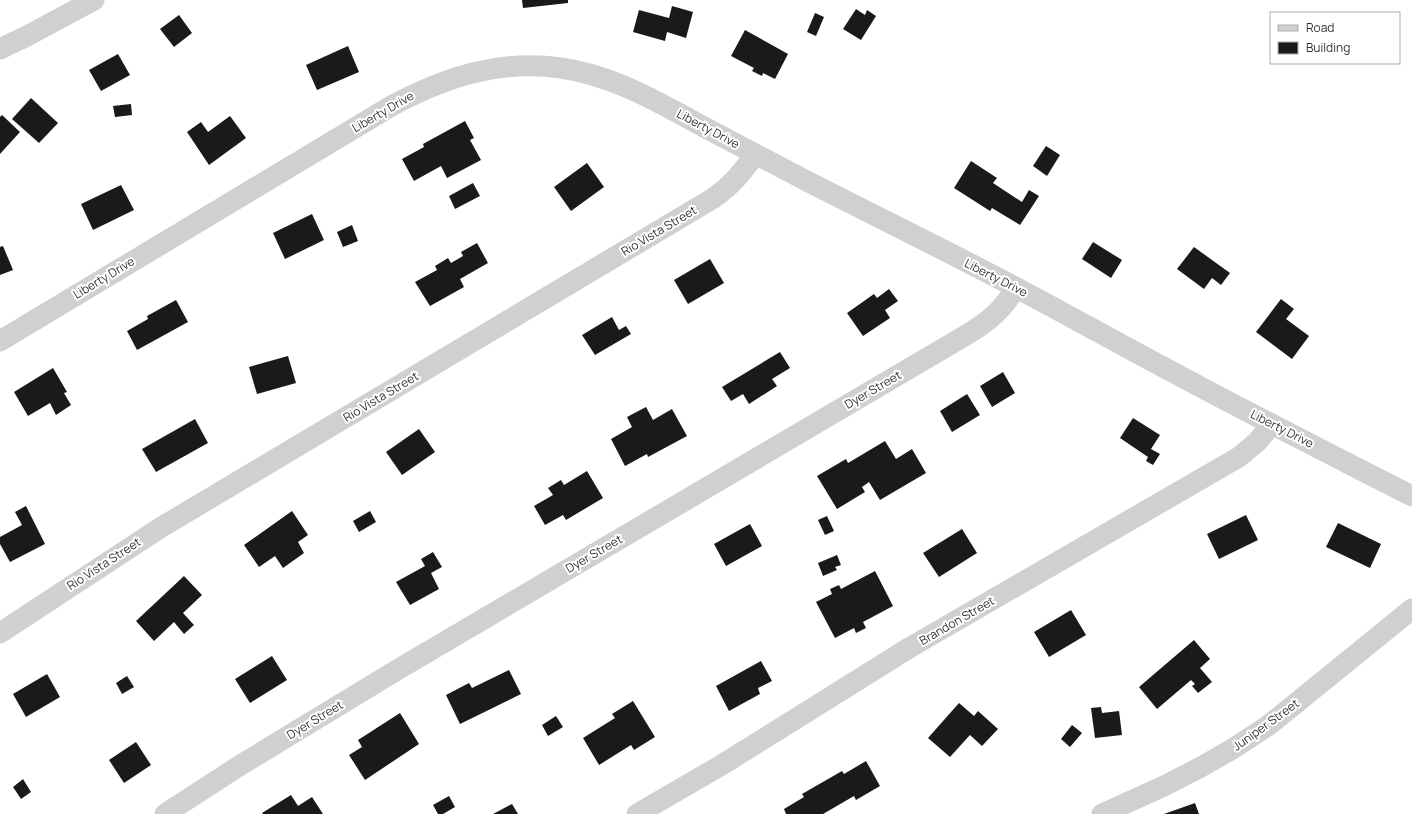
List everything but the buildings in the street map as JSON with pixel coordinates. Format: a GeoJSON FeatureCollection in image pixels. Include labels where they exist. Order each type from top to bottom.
{"type":"FeatureCollection","features":[{"type":"Feature","properties":{"kind":"street"},"geometry":{"type":"LineString","coordinates":[[0,49],[28,36],[94,0]]}},
{"type":"Feature","properties":{"kind":"street","name":"Liberty Drive"},"geometry":{"type":"LineString","coordinates":[[0,341],[393,105],[419,91],[472,72],[501,67],[534,65],[563,68],[594,75],[654,99],[755,154],[1016,288],[1180,377],[1412,496]]}},
{"type":"Feature","properties":{"kind":"street","name":"Rio Vista Street"},"geometry":{"type":"LineString","coordinates":[[0,633],[160,528],[712,199],[727,189],[741,175],[755,154]]}},
{"type":"Feature","properties":{"kind":"street","name":"Dyer Street"},"geometry":{"type":"LineString","coordinates":[[165,814],[239,766],[397,670],[973,331],[992,318],[1005,304],[1016,288]]}},
{"type":"Feature","properties":{"kind":"street","name":"Brandon Street"},"geometry":{"type":"LineString","coordinates":[[637,814],[720,766],[909,648],[1223,467],[1239,457],[1257,442],[1272,424]]}},
{"type":"Feature","properties":{"kind":"street","name":"Juniper Street"},"geometry":{"type":"LineString","coordinates":[[1102,814],[1164,786],[1234,748],[1269,724],[1412,608]]}}]}
